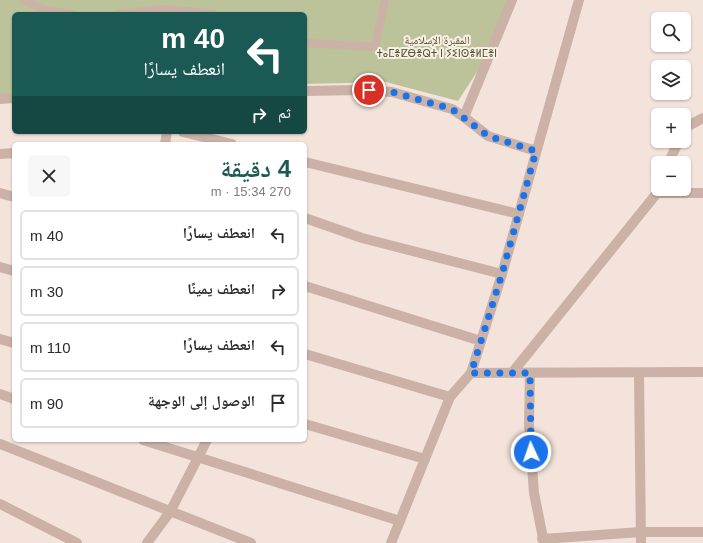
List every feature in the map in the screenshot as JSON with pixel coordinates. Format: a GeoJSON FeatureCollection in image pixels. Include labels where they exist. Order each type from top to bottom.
{"type":"FeatureCollection","features":[{"type":"Feature","properties":{"kind":"street"},"geometry":{"type":"LineString","coordinates":[[464,117],[512,0]]}},
{"type":"Feature","properties":{"kind":"street"},"geometry":{"type":"LineString","coordinates":[[391,543],[450,397],[471,373],[502,274],[579,0]]}},
{"type":"Feature","properties":{"kind":"street"},"geometry":{"type":"LineString","coordinates":[[307,91],[359,90],[392,92],[452,109],[488,136],[536,151]]}},
{"type":"Feature","properties":{"kind":"street"},"geometry":{"type":"LineString","coordinates":[[0,99],[12,98]]}},
{"type":"Feature","properties":{"kind":"street"},"geometry":{"type":"LineString","coordinates":[[691,124],[703,118]]}},
{"type":"Feature","properties":{"kind":"street"},"geometry":{"type":"LineString","coordinates":[[191,134],[224,142]]}},
{"type":"Feature","properties":{"kind":"street"},"geometry":{"type":"LineString","coordinates":[[0,154],[12,153]]}},
{"type":"Feature","properties":{"kind":"street"},"geometry":{"type":"LineString","coordinates":[[307,162],[519,214]]}},
{"type":"Feature","properties":{"kind":"street"},"geometry":{"type":"LineString","coordinates":[[691,192],[703,193]]}},
{"type":"Feature","properties":{"kind":"street"},"geometry":{"type":"LineString","coordinates":[[0,193],[12,196]]}},
{"type":"Feature","properties":{"kind":"street"},"geometry":{"type":"LineString","coordinates":[[512,373],[654,196]]}},
{"type":"Feature","properties":{"kind":"street"},"geometry":{"type":"LineString","coordinates":[[307,219],[362,238],[502,274]]}},
{"type":"Feature","properties":{"kind":"street"},"geometry":{"type":"LineString","coordinates":[[0,267],[12,270]]}},
{"type":"Feature","properties":{"kind":"street"},"geometry":{"type":"LineString","coordinates":[[307,287],[481,342]]}},
{"type":"Feature","properties":{"kind":"street"},"geometry":{"type":"LineString","coordinates":[[0,339],[12,342]]}},
{"type":"Feature","properties":{"kind":"street"},"geometry":{"type":"LineString","coordinates":[[307,355],[450,397]]}},
{"type":"Feature","properties":{"kind":"street"},"geometry":{"type":"LineString","coordinates":[[639,372],[641,543]]}},
{"type":"Feature","properties":{"kind":"street"},"geometry":{"type":"LineString","coordinates":[[471,373],[703,372]]}},
{"type":"Feature","properties":{"kind":"street"},"geometry":{"type":"LineString","coordinates":[[530,373],[529,424],[534,493],[544,541],[641,532],[703,532]]}},
{"type":"Feature","properties":{"kind":"street"},"geometry":{"type":"LineString","coordinates":[[0,394],[12,398]]}},
{"type":"Feature","properties":{"kind":"street"},"geometry":{"type":"LineString","coordinates":[[307,425],[425,459]]}},
{"type":"Feature","properties":{"kind":"street"},"geometry":{"type":"LineString","coordinates":[[149,442],[400,521]]}},
{"type":"Feature","properties":{"kind":"street"},"geometry":{"type":"LineString","coordinates":[[146,543],[170,512],[206,442]]}},
{"type":"Feature","properties":{"kind":"street"},"geometry":{"type":"LineString","coordinates":[[0,444],[251,543]]}},
{"type":"Feature","properties":{"kind":"street"},"geometry":{"type":"LineString","coordinates":[[0,504],[77,543]]}},
{"type":"Feature","properties":{"kind":"lane"},"geometry":{"type":"LineString","coordinates":[[24,0],[42,9],[60,12]]}},
{"type":"Feature","properties":{"kind":"lane"},"geometry":{"type":"LineString","coordinates":[[307,43],[375,47],[385,0]]}},
{"type":"Feature","properties":{"kind":"lane"},"geometry":{"type":"LineString","coordinates":[[137,12],[166,9],[195,12]]}},
{"type":"Feature","properties":{"kind":"green space","name":"المقبرة الإسلامية ⵜⴰⵎⴻⵇⴱⴻⵕⵜ ⵏ ⵢⵉⵏⵙⴻⵍⵎⴻⵏ"},"geometry":{"type":"Polygon","coordinates":[[[0,0],[511,0],[488,55],[458,101],[386,82],[307,84],[307,12],[12,12],[12,94],[0,95],[0,0]]]}},
{"type":"Feature","properties":{"kind":"route"},"geometry":{"type":"LineString","coordinates":[[369,90],[392,92],[444,106],[457,112],[488,136],[536,151],[502,274],[471,373],[530,373],[529,424],[531,452]]}}]}
